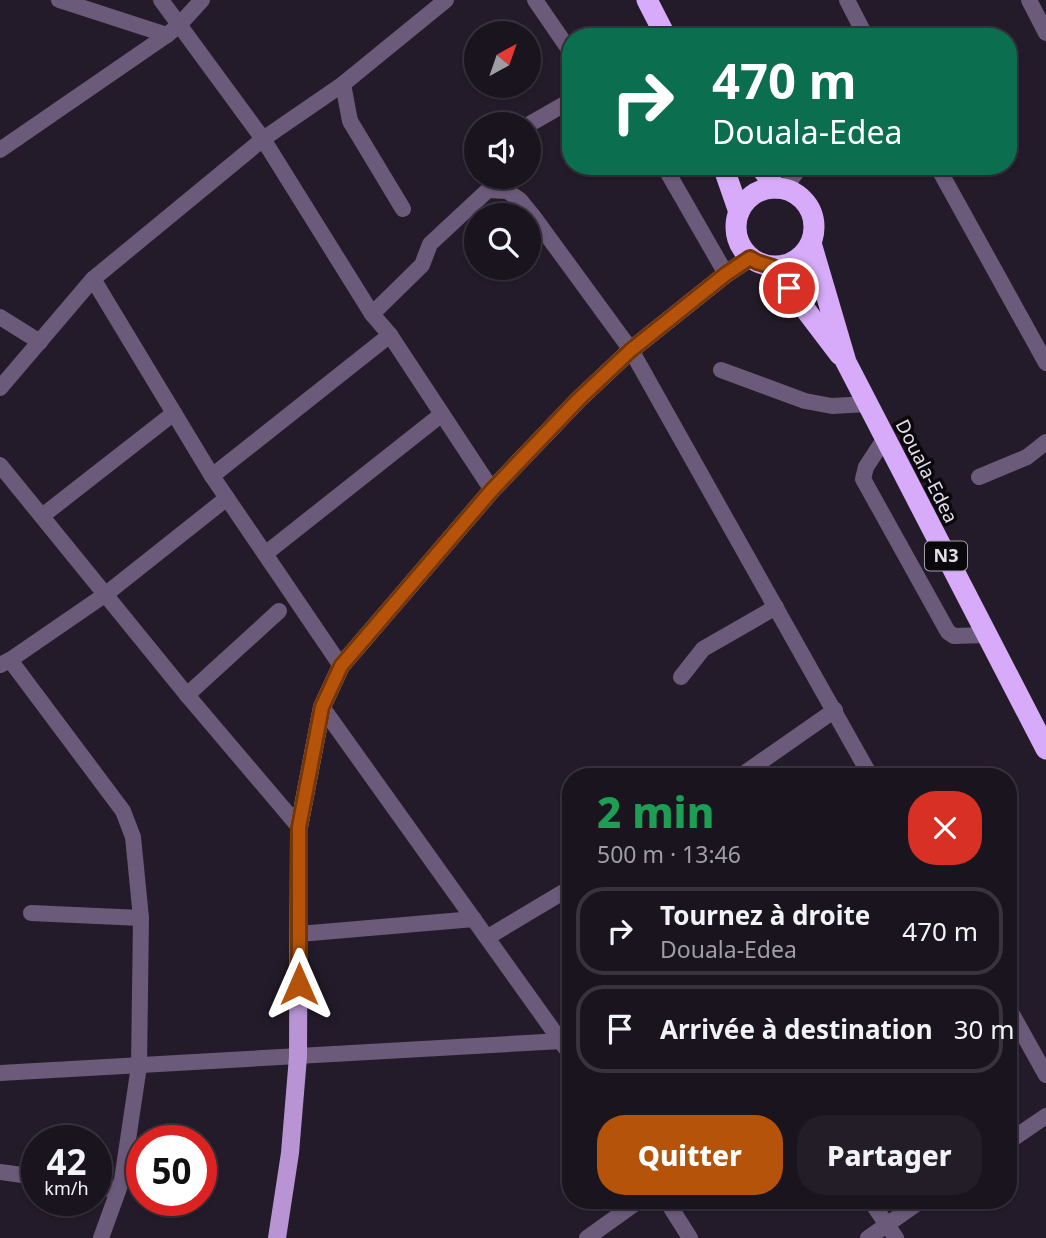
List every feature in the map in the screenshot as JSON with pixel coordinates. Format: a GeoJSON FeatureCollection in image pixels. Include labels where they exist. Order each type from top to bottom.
{"type":"FeatureCollection","features":[{"type":"Feature","properties":{"kind":"highway"},"geometry":{"type":"LineString","coordinates":[[647,0],[661,28]]}},
{"type":"Feature","properties":{"kind":"highway"},"geometry":{"type":"LineString","coordinates":[[726,175],[739,212]]}},
{"type":"Feature","properties":{"kind":"highway","name":"N3"},"geometry":{"type":"LineString","coordinates":[[768,175],[780,189],[799,197],[810,210],[814,226],[811,243]]}},
{"type":"Feature","properties":{"kind":"highway"},"geometry":{"type":"LineString","coordinates":[[780,189],[764,190],[753,195],[739,212],[736,220],[737,237],[744,252],[757,262],[773,267],[789,264],[802,256],[811,243]]}},
{"type":"Feature","properties":{"kind":"highway","name":"Douala-Edea"},"geometry":{"type":"LineString","coordinates":[[811,243],[846,362],[1046,749]]}},
{"type":"Feature","properties":{"kind":"highway","name":"Douala-Edea"},"geometry":{"type":"LineString","coordinates":[[773,267],[846,362]]}},
{"type":"Feature","properties":{"kind":"main road"},"geometry":{"type":"LineString","coordinates":[[276,1238],[290,1153],[299,1057],[299,827],[322,707],[341,666],[492,490],[578,400],[631,350],[750,258]]}},
{"type":"Feature","properties":{"kind":"street"},"geometry":{"type":"LineString","coordinates":[[60,0],[173,30]]}},
{"type":"Feature","properties":{"kind":"street"},"geometry":{"type":"LineString","coordinates":[[161,0],[173,30],[263,139],[372,314],[390,335],[492,490]]}},
{"type":"Feature","properties":{"kind":"street"},"geometry":{"type":"LineString","coordinates":[[0,150],[173,30],[202,0]]}},
{"type":"Feature","properties":{"kind":"street"},"geometry":{"type":"LineString","coordinates":[[0,388],[93,279],[263,139],[343,84],[446,0]]}},
{"type":"Feature","properties":{"kind":"street"},"geometry":{"type":"LineString","coordinates":[[535,0],[562,39]]}},
{"type":"Feature","properties":{"kind":"street"},"geometry":{"type":"LineString","coordinates":[[847,0],[861,28]]}},
{"type":"Feature","properties":{"kind":"street"},"geometry":{"type":"LineString","coordinates":[[1029,0],[1046,33]]}},
{"type":"Feature","properties":{"kind":"street"},"geometry":{"type":"LineString","coordinates":[[343,84],[350,121],[403,209]]}},
{"type":"Feature","properties":{"kind":"street"},"geometry":{"type":"LineString","coordinates":[[541,118],[562,106]]}},
{"type":"Feature","properties":{"kind":"street"},"geometry":{"type":"LineString","coordinates":[[669,175],[726,274]]}},
{"type":"Feature","properties":{"kind":"street"},"geometry":{"type":"LineString","coordinates":[[780,189],[793,175]]}},
{"type":"Feature","properties":{"kind":"street"},"geometry":{"type":"LineString","coordinates":[[942,175],[1040,340],[1046,363]]}},
{"type":"Feature","properties":{"kind":"street"},"geometry":{"type":"LineString","coordinates":[[372,314],[422,265],[430,244],[480,189]]}},
{"type":"Feature","properties":{"kind":"street"},"geometry":{"type":"LineString","coordinates":[[502,189],[520,200],[631,350],[867,768]]}},
{"type":"Feature","properties":{"kind":"street"},"geometry":{"type":"LineString","coordinates":[[93,279],[212,476],[341,666]]}},
{"type":"Feature","properties":{"kind":"street"},"geometry":{"type":"LineString","coordinates":[[0,317],[40,342]]}},
{"type":"Feature","properties":{"kind":"street"},"geometry":{"type":"LineString","coordinates":[[212,476],[390,335]]}},
{"type":"Feature","properties":{"kind":"street"},"geometry":{"type":"LineString","coordinates":[[721,370],[805,401],[832,406],[868,404]]}},
{"type":"Feature","properties":{"kind":"street"},"geometry":{"type":"LineString","coordinates":[[42,516],[174,413]]}},
{"type":"Feature","properties":{"kind":"street"},"geometry":{"type":"LineString","coordinates":[[265,554],[442,414]]}},
{"type":"Feature","properties":{"kind":"street"},"geometry":{"type":"LineString","coordinates":[[885,438],[866,467],[863,479],[948,632],[954,636],[986,635]]}},
{"type":"Feature","properties":{"kind":"street"},"geometry":{"type":"LineString","coordinates":[[979,477],[1027,457],[1046,442]]}},
{"type":"Feature","properties":{"kind":"street"},"geometry":{"type":"LineString","coordinates":[[0,464],[187,695],[299,827]]}},
{"type":"Feature","properties":{"kind":"street"},"geometry":{"type":"LineString","coordinates":[[101,1238],[122,1180],[139,1066],[141,918],[133,837],[123,811],[5,662],[106,594],[227,498]]}},
{"type":"Feature","properties":{"kind":"street"},"geometry":{"type":"LineString","coordinates":[[681,677],[703,649],[776,607]]}},
{"type":"Feature","properties":{"kind":"street"},"geometry":{"type":"LineString","coordinates":[[187,695],[279,611]]}},
{"type":"Feature","properties":{"kind":"street"},"geometry":{"type":"LineString","coordinates":[[322,707],[474,919],[562,1036]]}},
{"type":"Feature","properties":{"kind":"street"},"geometry":{"type":"LineString","coordinates":[[752,768],[835,710]]}},
{"type":"Feature","properties":{"kind":"street"},"geometry":{"type":"LineString","coordinates":[[488,937],[562,893]]}},
{"type":"Feature","properties":{"kind":"street"},"geometry":{"type":"LineString","coordinates":[[31,913],[141,918]]}},
{"type":"Feature","properties":{"kind":"street"},"geometry":{"type":"LineString","coordinates":[[299,934],[474,919]]}},
{"type":"Feature","properties":{"kind":"street"},"geometry":{"type":"LineString","coordinates":[[1017,1023],[1046,1075]]}},
{"type":"Feature","properties":{"kind":"street"},"geometry":{"type":"LineString","coordinates":[[0,1073],[562,1044]]}},
{"type":"Feature","properties":{"kind":"street"},"geometry":{"type":"LineString","coordinates":[[1017,1136],[1046,1116]]}},
{"type":"Feature","properties":{"kind":"street"},"geometry":{"type":"LineString","coordinates":[[0,1172],[21,1175]]}},
{"type":"Feature","properties":{"kind":"street"},"geometry":{"type":"LineString","coordinates":[[112,1189],[118,1190]]}},
{"type":"Feature","properties":{"kind":"street"},"geometry":{"type":"LineString","coordinates":[[587,1238],[627,1209]]}},
{"type":"Feature","properties":{"kind":"street"},"geometry":{"type":"LineString","coordinates":[[672,1209],[690,1238]]}},
{"type":"Feature","properties":{"kind":"street"},"geometry":{"type":"LineString","coordinates":[[876,1209],[891,1231]]}},
{"type":"Feature","properties":{"kind":"street"},"geometry":{"type":"LineString","coordinates":[[867,1238],[891,1231],[913,1209]]}},
{"type":"Feature","properties":{"kind":"route"},"geometry":{"type":"LineString","coordinates":[[299,984],[299,827],[322,707],[341,666],[492,490],[578,400],[631,350],[750,258],[773,267],[789,288]]}}]}
